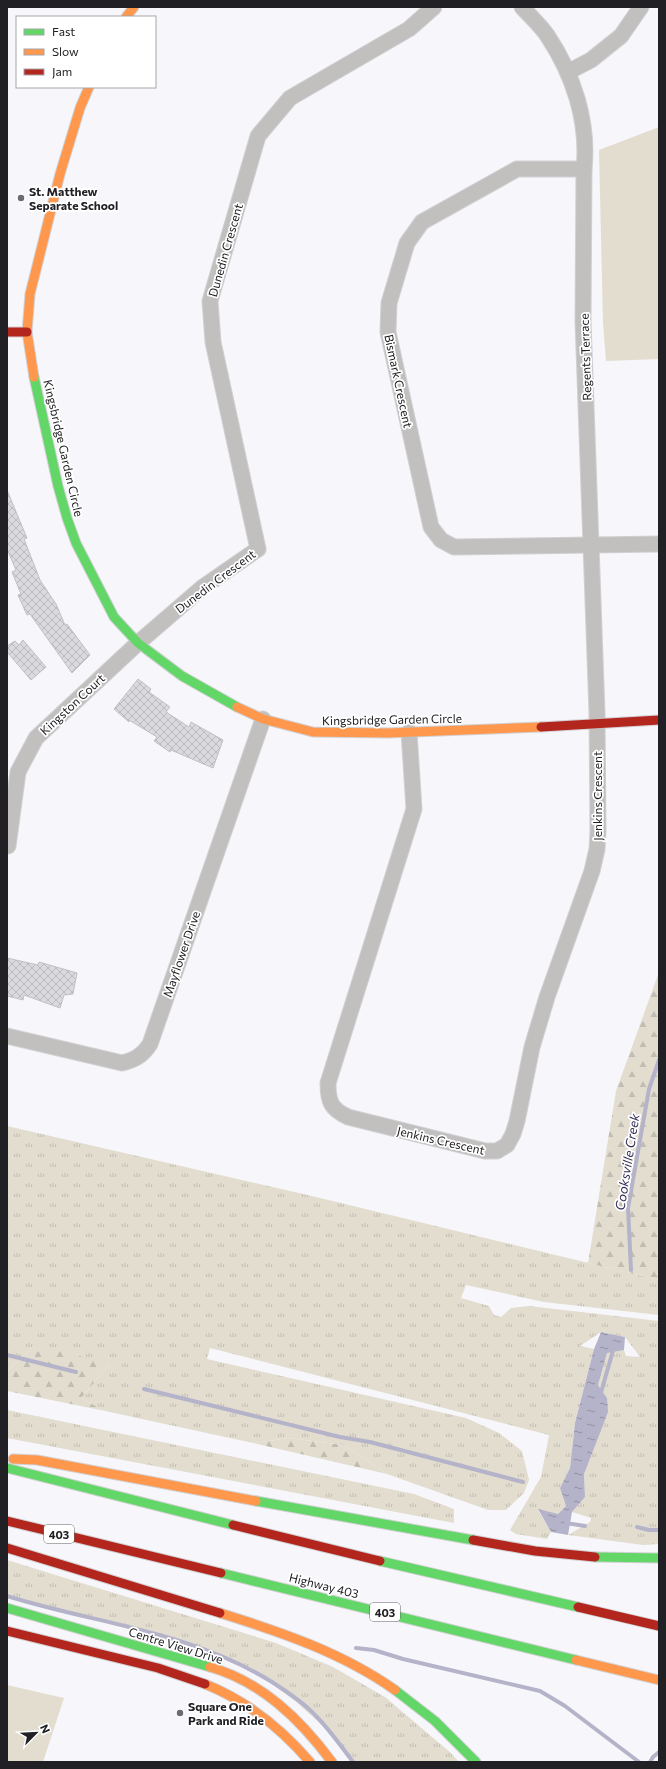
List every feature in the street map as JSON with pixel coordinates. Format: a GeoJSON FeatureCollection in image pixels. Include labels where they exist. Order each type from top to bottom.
{"type":"FeatureCollection","features":[{"type":"Feature","properties":{"kind":"main road"},"geometry":{"type":"LineString","coordinates":[[127,16],[134,7]]}},
{"type":"Feature","properties":{"kind":"main road","name":"Kingsbridge Garden Circle"},"geometry":{"type":"LineString","coordinates":[[89,88],[80,108],[60,174],[30,294],[27,332],[36,390],[56,479],[76,543],[114,617],[138,643],[182,676],[246,712],[263,719],[313,732],[409,732],[596,725],[659,720]]}},
{"type":"Feature","properties":{"kind":"main road"},"geometry":{"type":"LineString","coordinates":[[7,332],[27,332]]}},
{"type":"Feature","properties":{"kind":"main road"},"geometry":{"type":"LineString","coordinates":[[7,1458],[37,1460],[264,1503],[506,1546],[564,1554],[614,1558],[659,1558]]}},
{"type":"Feature","properties":{"kind":"main road"},"geometry":{"type":"LineString","coordinates":[[7,1468],[283,1538],[659,1626]]}},
{"type":"Feature","properties":{"kind":"main road","name":"Highway 403"},"geometry":{"type":"LineString","coordinates":[[7,1521],[659,1680]]}},
{"type":"Feature","properties":{"kind":"main road"},"geometry":{"type":"LineString","coordinates":[[7,1548],[262,1626],[338,1657],[357,1667],[418,1708],[451,1736],[476,1762]]}},
{"type":"Feature","properties":{"kind":"main road","name":"Centre View Drive"},"geometry":{"type":"LineString","coordinates":[[7,1608],[223,1672],[273,1699],[290,1712],[306,1728],[332,1762]]}},
{"type":"Feature","properties":{"kind":"main road"},"geometry":{"type":"LineString","coordinates":[[7,1631],[166,1671],[198,1681],[225,1693],[254,1710],[297,1746],[310,1762]]}},
{"type":"Feature","properties":{"kind":"street","name":"Dunedin Crescent"},"geometry":{"type":"LineString","coordinates":[[138,643],[203,587],[258,549],[213,342],[210,301],[258,136],[290,98],[409,29],[434,7]]}},
{"type":"Feature","properties":{"kind":"street","name":"Regents Terrace"},"geometry":{"type":"LineString","coordinates":[[522,7],[546,34],[568,72],[584,124],[583,321],[592,545],[596,725]]}},
{"type":"Feature","properties":{"kind":"street"},"geometry":{"type":"LineString","coordinates":[[568,72],[592,60],[621,36],[641,7]]}},
{"type":"Feature","properties":{"kind":"street","name":"Bismark Crescent"},"geometry":{"type":"LineString","coordinates":[[584,169],[517,169],[422,222],[407,243],[389,304],[388,332],[431,527],[441,540],[454,547],[659,544]]}},
{"type":"Feature","properties":{"kind":"street","name":"Kingston Court"},"geometry":{"type":"LineString","coordinates":[[8,846],[18,772],[36,738],[138,643]]}},
{"type":"Feature","properties":{"kind":"street","name":"Mayflower Drive"},"geometry":{"type":"LineString","coordinates":[[7,1036],[122,1063],[138,1058],[145,1052],[150,1044],[263,719]]}},
{"type":"Feature","properties":{"kind":"street","name":"Jenkins Crescent"},"geometry":{"type":"LineString","coordinates":[[409,732],[414,809],[328,1083],[328,1094],[331,1104],[337,1112],[348,1117],[485,1151],[497,1151],[507,1145],[513,1134],[532,1047],[547,997],[592,872],[597,850],[598,831],[596,725]]}},
{"type":"Feature","properties":{"kind":"green space"},"geometry":{"type":"Polygon","coordinates":[[[659,127],[659,359],[606,361],[603,323],[599,150],[659,127]]]}},
{"type":"Feature","properties":{"kind":"green space"},"geometry":{"type":"Polygon","coordinates":[[[659,972],[659,1280],[588,1263],[616,1091],[659,972]]]}},
{"type":"Feature","properties":{"kind":"green space"},"geometry":{"type":"Polygon","coordinates":[[[7,1126],[316,1197],[659,1280],[659,1315],[544,1302],[466,1285],[461,1298],[489,1306],[494,1315],[501,1317],[511,1308],[529,1306],[659,1321],[659,1544],[643,1545],[568,1535],[590,1522],[591,1518],[572,1512],[585,1497],[584,1474],[607,1398],[598,1385],[607,1352],[624,1350],[626,1356],[640,1357],[625,1337],[601,1332],[580,1346],[594,1349],[575,1423],[570,1468],[560,1488],[566,1506],[558,1514],[538,1510],[551,1532],[547,1539],[516,1534],[510,1530],[541,1477],[549,1435],[210,1348],[207,1359],[466,1418],[499,1433],[522,1451],[529,1480],[524,1493],[506,1510],[488,1510],[387,1474],[344,1445],[289,1438],[253,1443],[105,1411],[81,1398],[109,1365],[32,1348],[7,1372],[7,1126]]]}},
{"type":"Feature","properties":{"kind":"green space"},"geometry":{"type":"Polygon","coordinates":[[[50,1347],[109,1365],[81,1398],[105,1411],[7,1391],[7,1372],[32,1348],[50,1347]]]}},
{"type":"Feature","properties":{"kind":"green space"},"geometry":{"type":"Polygon","coordinates":[[[7,1410],[414,1494],[454,1509],[454,1523],[7,1438],[7,1410]]]}},
{"type":"Feature","properties":{"kind":"green space"},"geometry":{"type":"Polygon","coordinates":[[[289,1438],[344,1445],[387,1474],[253,1443],[289,1438]]]}},
{"type":"Feature","properties":{"kind":"green space"},"geometry":{"type":"Polygon","coordinates":[[[7,1560],[276,1643],[333,1667],[385,1697],[451,1753],[459,1762],[353,1762],[333,1735],[295,1701],[257,1673],[212,1653],[7,1594],[7,1560]]]}},
{"type":"Feature","properties":{"kind":"green space"},"geometry":{"type":"Polygon","coordinates":[[[7,1685],[64,1698],[43,1762],[7,1762],[7,1685]]]}},
{"type":"Feature","properties":{"kind":"water"},"geometry":{"type":"Polygon","coordinates":[[[601,1332],[625,1337],[624,1350],[607,1353],[598,1385],[607,1398],[608,1412],[584,1474],[585,1497],[572,1512],[568,1535],[551,1532],[538,1509],[558,1514],[566,1506],[560,1488],[570,1468],[575,1423],[594,1349],[601,1332]]]}},
{"type":"Feature","properties":{"kind":"building"},"geometry":{"type":"Polygon","coordinates":[[[7,490],[27,538],[24,539],[40,580],[56,604],[65,625],[67,624],[90,655],[72,673],[30,614],[27,615],[18,595],[21,594],[12,572],[16,570],[7,549],[7,490]]]}},
{"type":"Feature","properties":{"kind":"building"},"geometry":{"type":"Polygon","coordinates":[[[23,640],[46,667],[31,680],[7,652],[7,646],[15,641],[19,645],[23,640]]]}},
{"type":"Feature","properties":{"kind":"building"},"geometry":{"type":"Polygon","coordinates":[[[138,679],[151,689],[149,692],[170,707],[166,712],[189,727],[191,722],[223,740],[213,768],[171,750],[170,752],[154,741],[157,737],[129,720],[129,722],[114,709],[138,679]]]}},
{"type":"Feature","properties":{"kind":"building"},"geometry":{"type":"Polygon","coordinates":[[[7,958],[38,965],[39,962],[77,973],[73,994],[64,995],[60,1008],[24,995],[23,1000],[7,996],[7,958]]]}},
{"type":"Feature","properties":{"kind":"waterway","name":"Cooksville Creek"},"geometry":{"type":"LineString","coordinates":[[631,1270],[628,1208],[649,1089],[659,1060]]}},
{"type":"Feature","properties":{"kind":"waterway","name":"Cooksville Creek"},"geometry":{"type":"LineString","coordinates":[[600,1396],[614,1347]]}},
{"type":"Feature","properties":{"kind":"waterway"},"geometry":{"type":"LineString","coordinates":[[7,1355],[76,1372]]}},
{"type":"Feature","properties":{"kind":"waterway"},"geometry":{"type":"LineString","coordinates":[[144,1389],[340,1437],[370,1442],[523,1482]]}},
{"type":"Feature","properties":{"kind":"waterway"},"geometry":{"type":"LineString","coordinates":[[566,1523],[585,1526]]}},
{"type":"Feature","properties":{"kind":"waterway"},"geometry":{"type":"LineString","coordinates":[[637,1527],[649,1530],[659,1530]]}},
{"type":"Feature","properties":{"kind":"waterway"},"geometry":{"type":"LineString","coordinates":[[7,1596],[176,1640],[209,1651],[241,1665],[272,1682],[305,1706],[325,1726],[353,1762]]}},
{"type":"Feature","properties":{"kind":"waterway"},"geometry":{"type":"LineString","coordinates":[[356,1648],[374,1650],[403,1659],[540,1691],[565,1706],[639,1762]]}},
{"type":"Feature","properties":{"kind":"waterway"},"geometry":{"type":"LineString","coordinates":[[650,1762],[659,1752]]}},
{"type":"Feature","properties":{"kind":"traffic: fast"},"geometry":{"type":"LineString","coordinates":[[34,377],[58,486],[67,518],[76,543],[114,617],[138,643],[182,676],[237,707]]}},
{"type":"Feature","properties":{"kind":"traffic: fast"},"geometry":{"type":"LineString","coordinates":[[7,1468],[233,1525]]}},
{"type":"Feature","properties":{"kind":"traffic: fast"},"geometry":{"type":"LineString","coordinates":[[256,1501],[473,1540]]}},
{"type":"Feature","properties":{"kind":"traffic: fast"},"geometry":{"type":"LineString","coordinates":[[595,1557],[659,1558]]}},
{"type":"Feature","properties":{"kind":"traffic: fast"},"geometry":{"type":"LineString","coordinates":[[380,1561],[578,1607]]}},
{"type":"Feature","properties":{"kind":"traffic: fast"},"geometry":{"type":"LineString","coordinates":[[221,1573],[576,1660]]}},
{"type":"Feature","properties":{"kind":"traffic: fast"},"geometry":{"type":"LineString","coordinates":[[7,1608],[210,1667]]}},
{"type":"Feature","properties":{"kind":"traffic: fast"},"geometry":{"type":"LineString","coordinates":[[395,1690],[435,1721],[476,1762]]}},
{"type":"Feature","properties":{"kind":"traffic: slow"},"geometry":{"type":"LineString","coordinates":[[127,16],[134,7]]}},
{"type":"Feature","properties":{"kind":"traffic: slow"},"geometry":{"type":"LineString","coordinates":[[34,377],[27,332],[30,294],[60,174],[80,108],[89,88]]}},
{"type":"Feature","properties":{"kind":"traffic: slow"},"geometry":{"type":"LineString","coordinates":[[237,707],[263,719],[313,732],[388,733],[541,727]]}},
{"type":"Feature","properties":{"kind":"traffic: slow"},"geometry":{"type":"LineString","coordinates":[[13,1459],[37,1460],[256,1501]]}},
{"type":"Feature","properties":{"kind":"traffic: slow"},"geometry":{"type":"LineString","coordinates":[[220,1613],[266,1628],[333,1654],[395,1690]]}},
{"type":"Feature","properties":{"kind":"traffic: slow"},"geometry":{"type":"LineString","coordinates":[[576,1660],[659,1680]]}},
{"type":"Feature","properties":{"kind":"traffic: slow"},"geometry":{"type":"LineString","coordinates":[[210,1667],[246,1682],[263,1692],[307,1731],[332,1762]]}},
{"type":"Feature","properties":{"kind":"traffic: slow"},"geometry":{"type":"LineString","coordinates":[[205,1684],[249,1707],[275,1727],[310,1762]]}},
{"type":"Feature","properties":{"kind":"traffic: jam"},"geometry":{"type":"LineString","coordinates":[[7,332],[27,332]]}},
{"type":"Feature","properties":{"kind":"traffic: jam"},"geometry":{"type":"LineString","coordinates":[[541,727],[659,720]]}},
{"type":"Feature","properties":{"kind":"traffic: jam"},"geometry":{"type":"LineString","coordinates":[[7,1521],[221,1573]]}},
{"type":"Feature","properties":{"kind":"traffic: jam"},"geometry":{"type":"LineString","coordinates":[[233,1525],[380,1561]]}},
{"type":"Feature","properties":{"kind":"traffic: jam"},"geometry":{"type":"LineString","coordinates":[[473,1540],[535,1551],[595,1557]]}},
{"type":"Feature","properties":{"kind":"traffic: jam"},"geometry":{"type":"LineString","coordinates":[[7,1548],[220,1613]]}},
{"type":"Feature","properties":{"kind":"traffic: jam"},"geometry":{"type":"LineString","coordinates":[[578,1607],[659,1626]]}},
{"type":"Feature","properties":{"kind":"traffic: jam"},"geometry":{"type":"LineString","coordinates":[[7,1631],[158,1668],[205,1684]]}},
{"type":"Feature","properties":{"kind":"place","name":"St. Matthew Separate School"},"geometry":{"type":"Point","coordinates":[21,198]}},
{"type":"Feature","properties":{"kind":"place","name":"Square One Park and Ride"},"geometry":{"type":"Point","coordinates":[180,1713]}}]}
